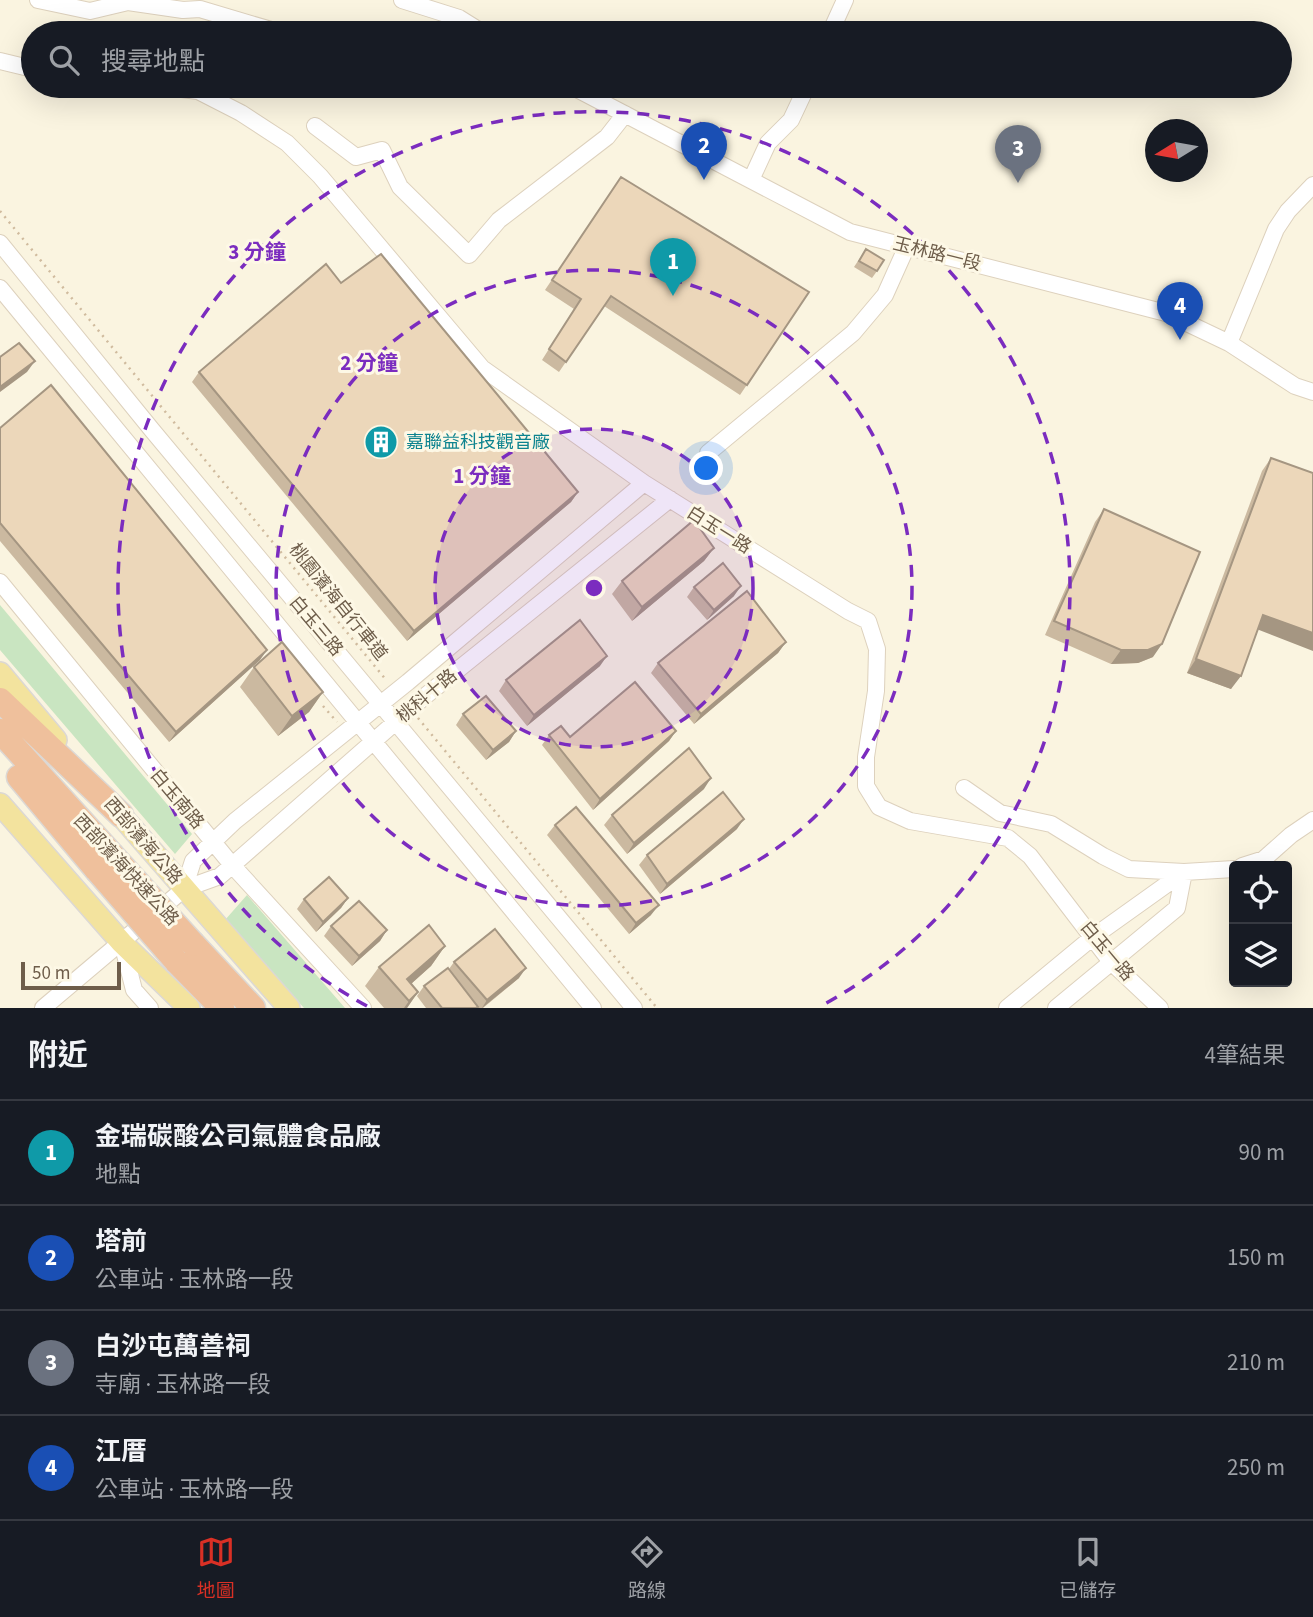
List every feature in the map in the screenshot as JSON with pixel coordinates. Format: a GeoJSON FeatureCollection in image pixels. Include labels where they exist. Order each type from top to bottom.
{"type":"FeatureCollection","features":[{"type":"Feature","properties":{"kind":"highway"},"geometry":{"type":"LineString","coordinates":[[0,700],[121,815]]}},
{"type":"Feature","properties":{"kind":"highway","name":"西部濱海快速公路"},"geometry":{"type":"LineString","coordinates":[[0,731],[104,862]]}},
{"type":"Feature","properties":{"kind":"highway","name":"西部濱海快速公路"},"geometry":{"type":"LineString","coordinates":[[0,755],[104,862],[185,953],[222,1008]]}},
{"type":"Feature","properties":{"kind":"highway","name":"西部濱海快速公路"},"geometry":{"type":"LineString","coordinates":[[185,953],[253,1008]]}},
{"type":"Feature","properties":{"kind":"main road","name":"西部濱海公路"},"geometry":{"type":"LineString","coordinates":[[0,673],[289,1008]]}},
{"type":"Feature","properties":{"kind":"main road"},"geometry":{"type":"LineString","coordinates":[[0,804],[122,943],[189,1008]]}},
{"type":"Feature","properties":{"kind":"street"},"geometry":{"type":"LineString","coordinates":[[38,0],[90,11],[128,2],[183,10],[200,9],[240,21]]}},
{"type":"Feature","properties":{"kind":"street"},"geometry":{"type":"LineString","coordinates":[[402,0],[464,21]]}},
{"type":"Feature","properties":{"kind":"street"},"geometry":{"type":"LineString","coordinates":[[835,21],[845,0]]}},
{"type":"Feature","properties":{"kind":"street"},"geometry":{"type":"LineString","coordinates":[[0,61],[21,66]]}},
{"type":"Feature","properties":{"kind":"street","name":"白玉一路"},"geometry":{"type":"LineString","coordinates":[[212,98],[242,113],[288,144],[320,176],[482,368],[644,483],[868,621],[877,649],[876,691],[866,757],[866,786],[879,807],[910,821],[1008,838],[1030,856],[1111,962],[1160,1008]]}},
{"type":"Feature","properties":{"kind":"street","name":"玉林路一段"},"geometry":{"type":"LineString","coordinates":[[594,98],[850,232],[1166,313],[1229,342],[1295,386],[1313,393]]}},
{"type":"Feature","properties":{"kind":"street"},"geometry":{"type":"LineString","coordinates":[[751,180],[768,143],[792,120],[802,98]]}},
{"type":"Feature","properties":{"kind":"street"},"geometry":{"type":"LineString","coordinates":[[314,126],[356,157],[383,150],[400,187],[469,255],[499,220],[607,138],[625,114]]}},
{"type":"Feature","properties":{"kind":"street"},"geometry":{"type":"LineString","coordinates":[[1229,342],[1276,229],[1287,211],[1313,185]]}},
{"type":"Feature","properties":{"kind":"street","name":"白玉三路"},"geometry":{"type":"LineString","coordinates":[[0,243],[152,430],[634,1008]]}},
{"type":"Feature","properties":{"kind":"street"},"geometry":{"type":"LineString","coordinates":[[708,453],[853,333],[884,295],[907,246]]}},
{"type":"Feature","properties":{"kind":"street","name":"白玉三路"},"geometry":{"type":"LineString","coordinates":[[0,288],[593,1008]]}},
{"type":"Feature","properties":{"kind":"street","name":"桃科十路"},"geometry":{"type":"LineString","coordinates":[[184,889],[193,861],[235,821],[397,692],[644,483]]}},
{"type":"Feature","properties":{"kind":"street","name":"桃科十路"},"geometry":{"type":"LineString","coordinates":[[43,1008],[184,889],[220,876],[396,721],[670,499]]}},
{"type":"Feature","properties":{"kind":"street","name":"白玉南路"},"geometry":{"type":"LineString","coordinates":[[0,582],[232,865],[363,1008]]}},
{"type":"Feature","properties":{"kind":"street"},"geometry":{"type":"LineString","coordinates":[[964,788],[1000,814],[1051,824],[1129,869],[1184,872],[1229,869]]}},
{"type":"Feature","properties":{"kind":"street"},"geometry":{"type":"LineString","coordinates":[[1258,861],[1264,859],[1313,820]]}},
{"type":"Feature","properties":{"kind":"street"},"geometry":{"type":"LineString","coordinates":[[1007,1008],[1093,937],[1184,872]]}},
{"type":"Feature","properties":{"kind":"street"},"geometry":{"type":"LineString","coordinates":[[1056,1008],[1177,908],[1184,872]]}},
{"type":"Feature","properties":{"kind":"street"},"geometry":{"type":"LineString","coordinates":[[122,943],[134,990],[150,1008]]}},
{"type":"Feature","properties":{"kind":"path","name":"桃園濱海自行車道"},"geometry":{"type":"LineString","coordinates":[[0,211],[397,692]]}},
{"type":"Feature","properties":{"kind":"path"},"geometry":{"type":"LineString","coordinates":[[411,709],[657,1008]]}},
{"type":"Feature","properties":{"kind":"green space"},"geometry":{"type":"Polygon","coordinates":[[[0,605],[192,834],[175,854],[0,650],[0,605]]]}},
{"type":"Feature","properties":{"kind":"green space"},"geometry":{"type":"Polygon","coordinates":[[[247,895],[345,1008],[304,1008],[225,920],[247,895]]]}},
{"type":"Feature","properties":{"kind":"building"},"geometry":{"type":"Polygon","coordinates":[[[621,177],[809,292],[747,385],[611,296],[566,362],[549,349],[581,299],[552,280],[621,177]]]}},
{"type":"Feature","properties":{"kind":"building"},"geometry":{"type":"Polygon","coordinates":[[[866,249],[884,260],[877,271],[859,261],[866,249]]]}},
{"type":"Feature","properties":{"kind":"building","name":"嘉聯益科技觀音廠"},"geometry":{"type":"Polygon","coordinates":[[[381,254],[578,492],[414,631],[199,372],[326,264],[341,283],[381,254]]]}},
{"type":"Feature","properties":{"kind":"building"},"geometry":{"type":"Polygon","coordinates":[[[19,343],[35,361],[0,387],[0,357],[19,343]]]}},
{"type":"Feature","properties":{"kind":"building"},"geometry":{"type":"Polygon","coordinates":[[[51,385],[267,650],[176,732],[0,523],[0,428],[51,385]]]}},
{"type":"Feature","properties":{"kind":"building"},"geometry":{"type":"Polygon","coordinates":[[[1271,458],[1313,473],[1313,633],[1263,615],[1241,676],[1196,659],[1271,458]]]}},
{"type":"Feature","properties":{"kind":"building"},"geometry":{"type":"Polygon","coordinates":[[[1104,509],[1200,552],[1162,644],[1148,650],[1121,650],[1054,621],[1104,509]]]}},
{"type":"Feature","properties":{"kind":"building"},"geometry":{"type":"Polygon","coordinates":[[[694,520],[714,548],[642,607],[622,581],[694,520]]]}},
{"type":"Feature","properties":{"kind":"building"},"geometry":{"type":"Polygon","coordinates":[[[723,563],[741,586],[714,610],[694,587],[723,563]]]}},
{"type":"Feature","properties":{"kind":"building"},"geometry":{"type":"Polygon","coordinates":[[[747,591],[786,642],[701,714],[658,663],[747,591]]]}},
{"type":"Feature","properties":{"kind":"building"},"geometry":{"type":"Polygon","coordinates":[[[580,620],[607,656],[534,715],[506,680],[580,620]]]}},
{"type":"Feature","properties":{"kind":"building"},"geometry":{"type":"Polygon","coordinates":[[[282,642],[323,692],[292,716],[254,667],[282,642]]]}},
{"type":"Feature","properties":{"kind":"building"},"geometry":{"type":"Polygon","coordinates":[[[635,682],[676,731],[600,799],[549,735],[561,726],[570,737],[635,682]]]}},
{"type":"Feature","properties":{"kind":"building"},"geometry":{"type":"Polygon","coordinates":[[[486,696],[516,731],[493,750],[463,714],[486,696]]]}},
{"type":"Feature","properties":{"kind":"building"},"geometry":{"type":"Polygon","coordinates":[[[689,748],[711,778],[634,843],[612,815],[689,748]]]}},
{"type":"Feature","properties":{"kind":"building"},"geometry":{"type":"Polygon","coordinates":[[[723,792],[744,819],[667,884],[647,855],[723,792]]]}},
{"type":"Feature","properties":{"kind":"building"},"geometry":{"type":"Polygon","coordinates":[[[576,807],[659,905],[636,923],[555,825],[576,807]]]}},
{"type":"Feature","properties":{"kind":"building"},"geometry":{"type":"Polygon","coordinates":[[[329,877],[348,898],[323,922],[304,899],[329,877]]]}},
{"type":"Feature","properties":{"kind":"building"},"geometry":{"type":"Polygon","coordinates":[[[359,901],[387,930],[359,956],[331,926],[359,901]]]}},
{"type":"Feature","properties":{"kind":"building"},"geometry":{"type":"Polygon","coordinates":[[[429,925],[445,946],[407,979],[418,992],[409,1001],[379,967],[429,925]]]}},
{"type":"Feature","properties":{"kind":"building"},"geometry":{"type":"Polygon","coordinates":[[[495,929],[526,968],[487,1000],[454,962],[495,929]]]}},
{"type":"Feature","properties":{"kind":"building"},"geometry":{"type":"Polygon","coordinates":[[[448,968],[478,1007],[442,1008],[424,986],[448,968]]]}},
{"type":"Feature","properties":{"kind":"place","name":"塔前"},"geometry":{"type":"Point","coordinates":[704,180]}},
{"type":"Feature","properties":{"kind":"place","name":"白沙屯萬善祠"},"geometry":{"type":"Point","coordinates":[1018,183]}},
{"type":"Feature","properties":{"kind":"place","name":"金瑞碳酸公司氣體食品廠"},"geometry":{"type":"Point","coordinates":[673,296]}},
{"type":"Feature","properties":{"kind":"place","name":"江厝"},"geometry":{"type":"Point","coordinates":[1180,340]}},
{"type":"Feature","properties":{"kind":"place","name":"嘉聯益科技觀音廠"},"geometry":{"type":"Point","coordinates":[381,442]}}]}
